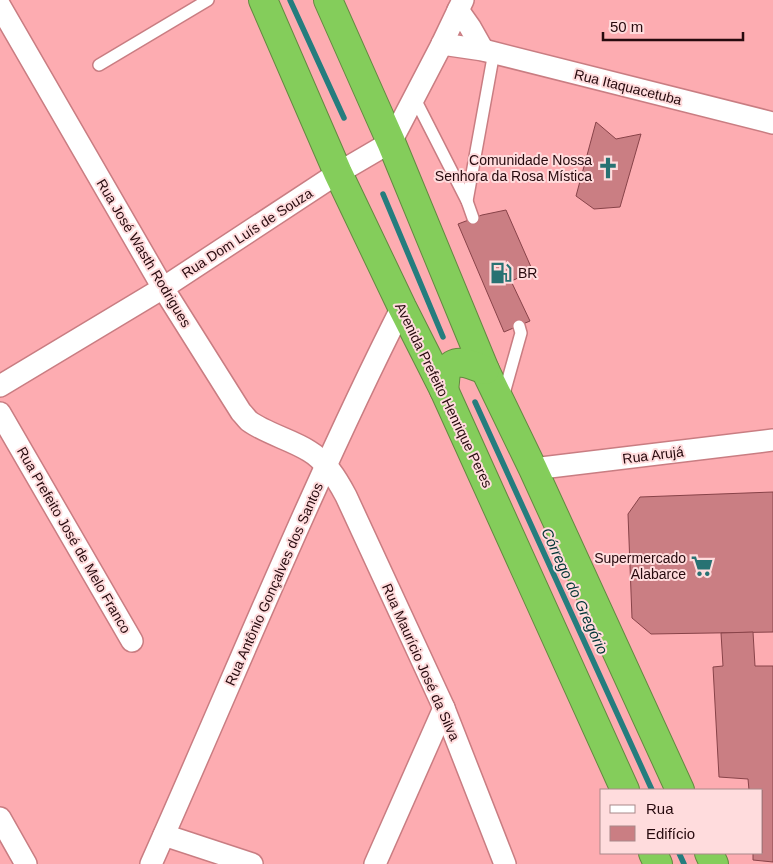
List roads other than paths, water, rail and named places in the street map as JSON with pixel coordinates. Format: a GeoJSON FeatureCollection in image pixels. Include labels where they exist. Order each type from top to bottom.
{"type":"FeatureCollection","features":[{"type":"Feature","properties":{"kind":"highway","name":"Avenida Prefeito Henrique Peres"},"geometry":{"type":"LineString","coordinates":[[263,0],[338,173],[444,390],[625,789]]}},
{"type":"Feature","properties":{"kind":"highway"},"geometry":{"type":"LineString","coordinates":[[328,0],[391,142],[485,370],[680,789]]}},
{"type":"Feature","properties":{"kind":"highway"},"geometry":{"type":"LineString","coordinates":[[444,390],[446,374],[450,366],[459,362],[468,363],[485,370]]}},
{"type":"Feature","properties":{"kind":"street"},"geometry":{"type":"LineString","coordinates":[[391,142],[460,5]]}},
{"type":"Feature","properties":{"kind":"street"},"geometry":{"type":"LineString","coordinates":[[460,5],[470,27],[488,51]]}},
{"type":"Feature","properties":{"kind":"street","name":"Rua José Wasth Rodrigues"},"geometry":{"type":"LineString","coordinates":[[0,6],[163,288],[241,412],[250,421],[310,451],[326,465]]}},
{"type":"Feature","properties":{"kind":"street","name":"Rua Itaquacetuba"},"geometry":{"type":"LineString","coordinates":[[442,44],[488,51],[773,123]]}},
{"type":"Feature","properties":{"kind":"street","name":"Rua Dom Luís de Souza"},"geometry":{"type":"LineString","coordinates":[[0,386],[163,288],[338,173],[391,142]]}},
{"type":"Feature","properties":{"kind":"street","name":"Rua Antônio Gonçalves dos Santos"},"geometry":{"type":"LineString","coordinates":[[152,864],[326,465],[402,307]]}},
{"type":"Feature","properties":{"kind":"street","name":"Rua Prefeito José de Melo Franco"},"geometry":{"type":"LineString","coordinates":[[0,413],[132,641]]}},
{"type":"Feature","properties":{"kind":"street","name":"Rua Arujá"},"geometry":{"type":"LineString","coordinates":[[532,469],[773,440]]}},
{"type":"Feature","properties":{"kind":"street","name":"Rua Maurício José da Silva"},"geometry":{"type":"LineString","coordinates":[[326,465],[346,496],[444,708],[505,864]]}},
{"type":"Feature","properties":{"kind":"street"},"geometry":{"type":"LineString","coordinates":[[375,864],[444,708]]}},
{"type":"Feature","properties":{"kind":"street"},"geometry":{"type":"LineString","coordinates":[[0,818],[26,864]]}},
{"type":"Feature","properties":{"kind":"street"},"geometry":{"type":"LineString","coordinates":[[164,835],[252,864]]}},
{"type":"Feature","properties":{"kind":"lane"},"geometry":{"type":"LineString","coordinates":[[99,65],[208,0]]}},
{"type":"Feature","properties":{"kind":"lane"},"geometry":{"type":"LineString","coordinates":[[467,201],[488,51]]}},
{"type":"Feature","properties":{"kind":"lane"},"geometry":{"type":"LineString","coordinates":[[414,97],[467,201],[473,218]]}},
{"type":"Feature","properties":{"kind":"lane"},"geometry":{"type":"LineString","coordinates":[[501,403],[521,333],[519,326]]}},
{"type":"Feature","properties":{"kind":"waterway","name":"Córrego do Gregório"},"geometry":{"type":"LineString","coordinates":[[290,0],[344,118]]}},
{"type":"Feature","properties":{"kind":"waterway","name":"Córrego do Gregório"},"geometry":{"type":"LineString","coordinates":[[383,194],[443,337]]}},
{"type":"Feature","properties":{"kind":"waterway","name":"Córrego do Gregório"},"geometry":{"type":"LineString","coordinates":[[475,402],[652,789]]}},
{"type":"Feature","properties":{"kind":"waterway","name":"Córrego do Gregório"},"geometry":{"type":"LineString","coordinates":[[679,854],[684,864]]}},
{"type":"Feature","properties":{"kind":"place","name":"Comunidade Nossa Senhora da Rosa Mística"},"geometry":{"type":"Point","coordinates":[608,168]}},
{"type":"Feature","properties":{"kind":"place","name":"BR"},"geometry":{"type":"Point","coordinates":[501,273]}},
{"type":"Feature","properties":{"kind":"place","name":"Supermercado Alabarce"},"geometry":{"type":"Point","coordinates":[702,566]}}]}
